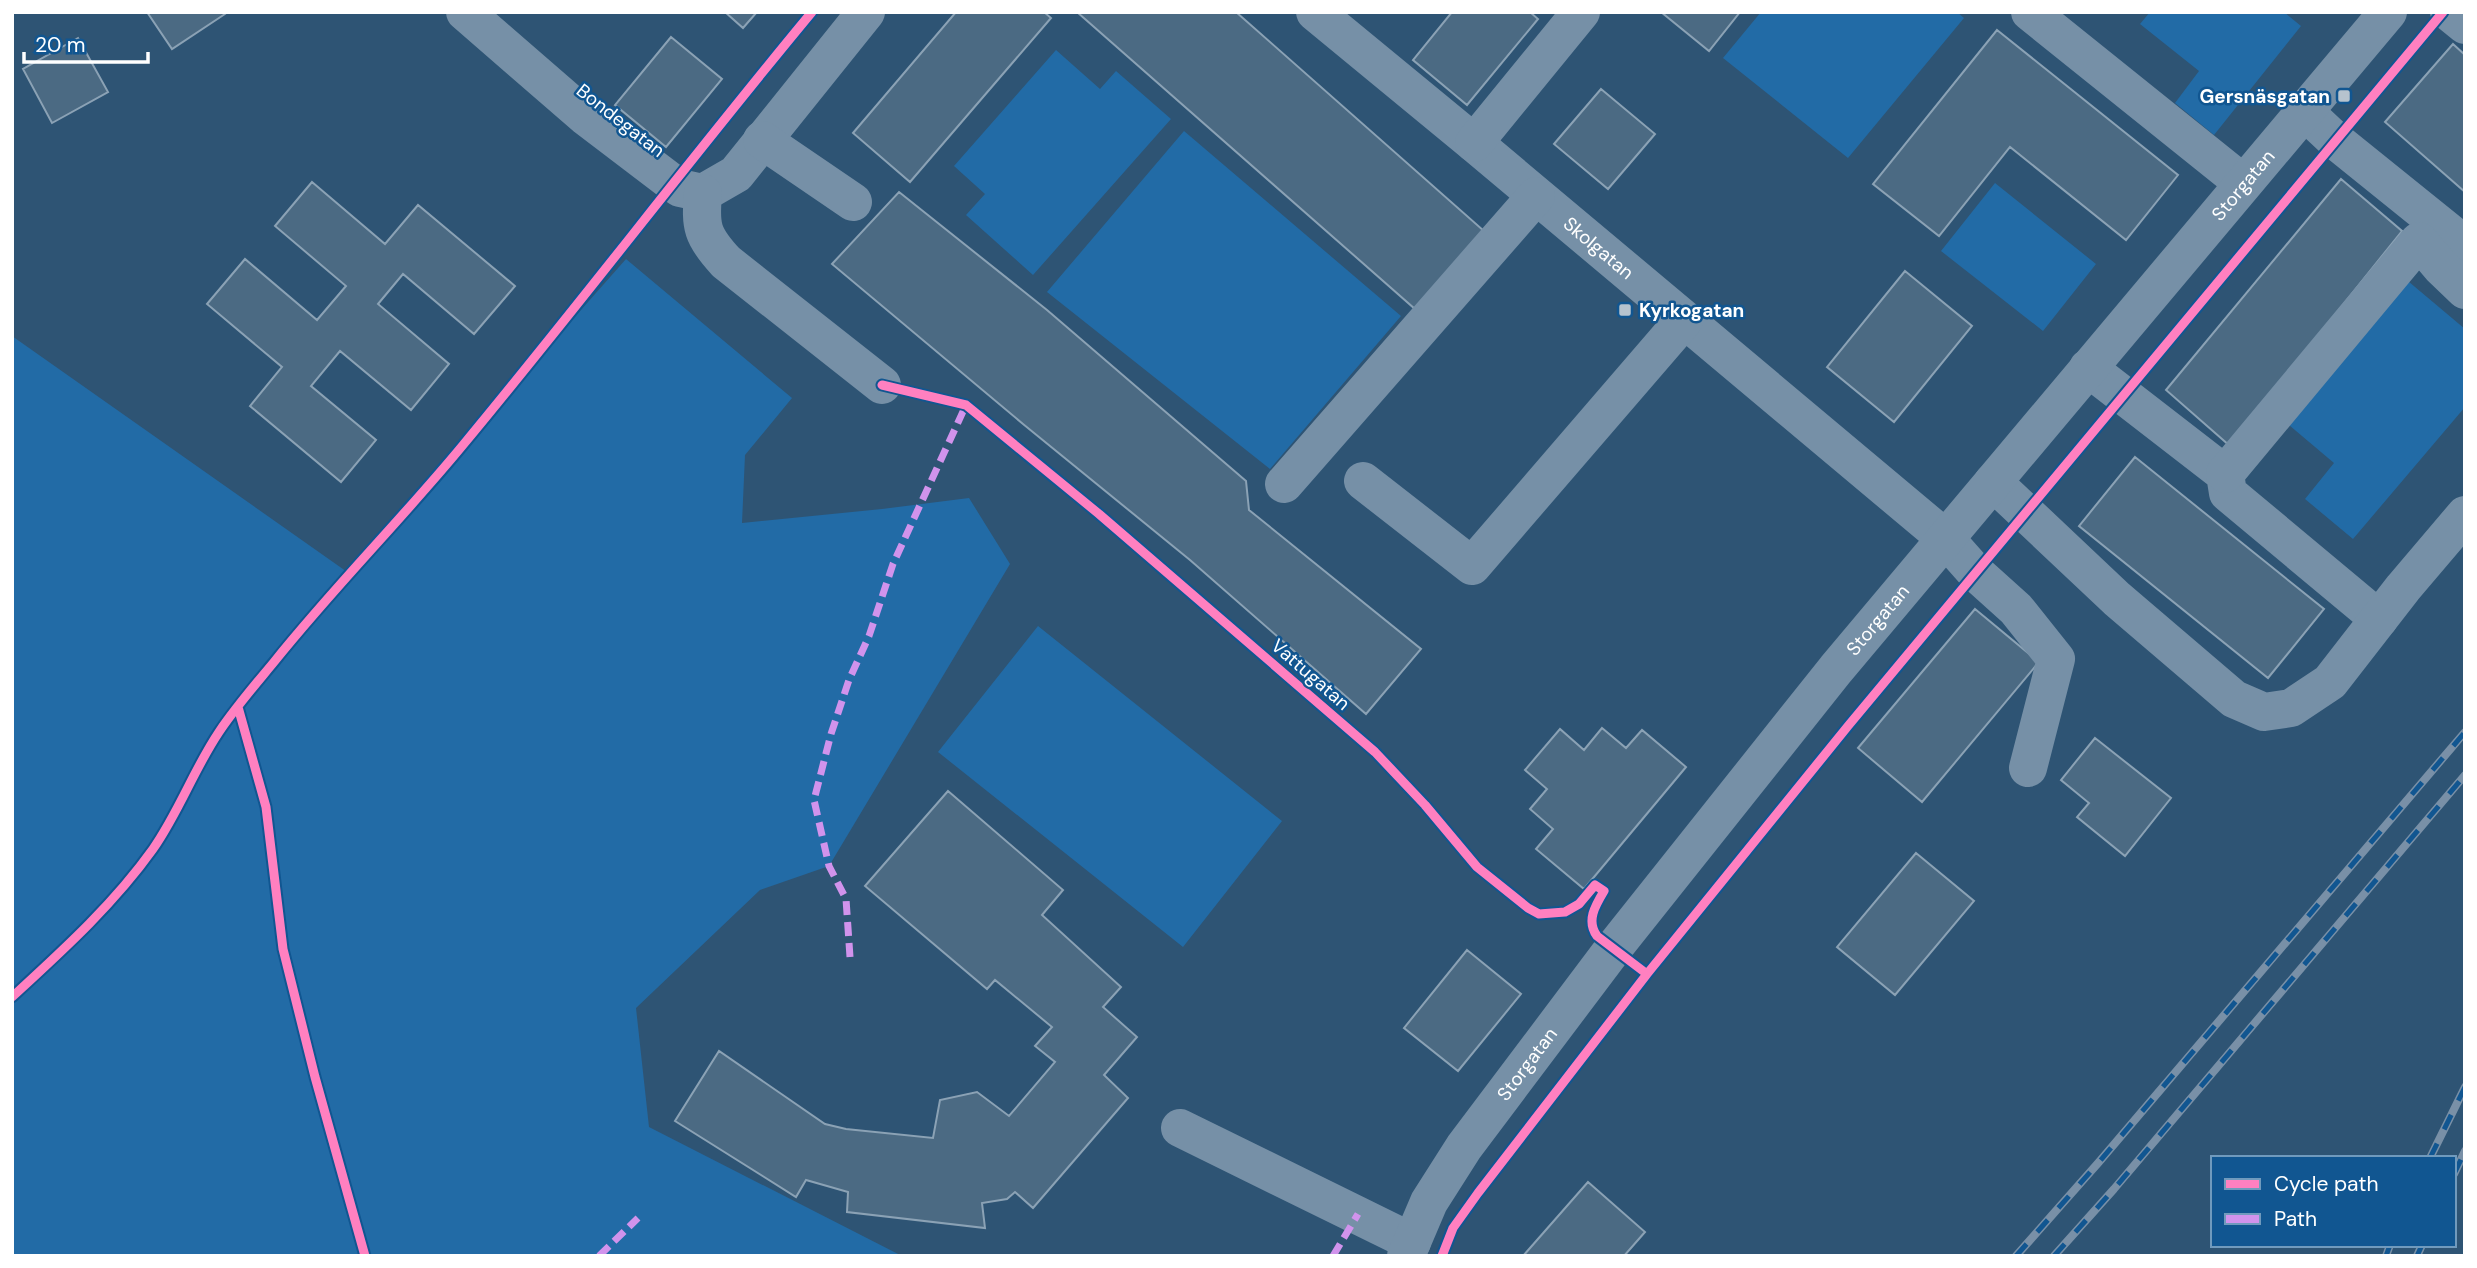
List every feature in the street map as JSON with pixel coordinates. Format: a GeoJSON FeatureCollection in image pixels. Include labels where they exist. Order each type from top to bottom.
{"type":"FeatureCollection","features":[{"type":"Feature","properties":{"kind":"street","name":"Bondegatan"},"geometry":{"type":"LineString","coordinates":[[465,12],[586,117],[674,184],[703,193]]}},
{"type":"Feature","properties":{"kind":"street"},"geometry":{"type":"LineString","coordinates":[[866,12],[736,174],[703,193],[702,227],[713,248],[726,262],[882,385]]}},
{"type":"Feature","properties":{"kind":"street","name":"Skolgatan"},"geometry":{"type":"LineString","coordinates":[[1315,12],[1945,538],[1976,573],[2015,609],[2056,659],[2028,768]]}},
{"type":"Feature","properties":{"kind":"street"},"geometry":{"type":"LineString","coordinates":[[1474,143],[1581,12]]}},
{"type":"Feature","properties":{"kind":"street"},"geometry":{"type":"LineString","coordinates":[[2030,12],[2243,183]]}},
{"type":"Feature","properties":{"kind":"street","name":"Storgatan"},"geometry":{"type":"LineString","coordinates":[[1409,1249],[1429,1202],[1464,1147],[1536,1049],[1697,843],[1945,538],[2388,12]]}},
{"type":"Feature","properties":{"kind":"street"},"geometry":{"type":"LineString","coordinates":[[2449,12],[2465,25]]}},
{"type":"Feature","properties":{"kind":"street"},"geometry":{"type":"LineString","coordinates":[[2304,111],[2336,141],[2465,245]]}},
{"type":"Feature","properties":{"kind":"street"},"geometry":{"type":"LineString","coordinates":[[762,140],[853,202]]}},
{"type":"Feature","properties":{"kind":"street"},"geometry":{"type":"LineString","coordinates":[[1284,484],[1536,196]]}},
{"type":"Feature","properties":{"kind":"street"},"geometry":{"type":"LineString","coordinates":[[2225,474],[2419,241],[2441,267],[2465,289]]}},
{"type":"Feature","properties":{"kind":"street"},"geometry":{"type":"LineString","coordinates":[[1363,481],[1472,566],[1684,320]]}},
{"type":"Feature","properties":{"kind":"street"},"geometry":{"type":"LineString","coordinates":[[2088,368],[2225,474],[2228,493],[2379,619]]}},
{"type":"Feature","properties":{"kind":"street"},"geometry":{"type":"LineString","coordinates":[[1993,482],[2117,599],[2234,699],[2264,712],[2291,708],[2330,682],[2465,515]]}},
{"type":"Feature","properties":{"kind":"street"},"geometry":{"type":"LineString","coordinates":[[1180,1128],[1409,1249]]}},
{"type":"Feature","properties":{"kind":"shaded area"},"geometry":{"type":"Polygon","coordinates":[[[1761,12],[1957,12],[1964,18],[1848,158],[1723,58],[1761,12]]]}},
{"type":"Feature","properties":{"kind":"shaded area"},"geometry":{"type":"Polygon","coordinates":[[[2150,12],[2284,12],[2301,26],[2214,135],[2175,103],[2199,71],[2140,24],[2150,12]]]}},
{"type":"Feature","properties":{"kind":"shaded area"},"geometry":{"type":"Polygon","coordinates":[[[1056,50],[1100,89],[1116,71],[1171,119],[1033,275],[966,215],[985,194],[954,166],[1056,50]]]}},
{"type":"Feature","properties":{"kind":"shaded area"},"geometry":{"type":"Polygon","coordinates":[[[1184,131],[1401,316],[1270,469],[1047,292],[1184,131]]]}},
{"type":"Feature","properties":{"kind":"shaded area"},"geometry":{"type":"Polygon","coordinates":[[[1995,183],[2096,264],[2043,331],[1941,251],[1995,183]]]}},
{"type":"Feature","properties":{"kind":"shaded area"},"geometry":{"type":"Polygon","coordinates":[[[626,259],[792,398],[745,455],[742,523],[969,498],[1010,564],[829,866],[760,890],[636,1008],[649,1127],[902,1256],[12,1256],[12,336],[350,574],[626,259]]]}},
{"type":"Feature","properties":{"kind":"shaded area"},"geometry":{"type":"Polygon","coordinates":[[[2402,276],[2465,329],[2465,407],[2353,539],[2305,499],[2334,463],[2282,419],[2402,276]]]}},
{"type":"Feature","properties":{"kind":"shaded area"},"geometry":{"type":"Polygon","coordinates":[[[1038,626],[1282,821],[1183,947],[938,752],[1038,626]]]}},
{"type":"Feature","properties":{"kind":"building"},"geometry":{"type":"Polygon","coordinates":[[[147,12],[224,12],[225,14],[172,49],[147,12]]]}},
{"type":"Feature","properties":{"kind":"building"},"geometry":{"type":"Polygon","coordinates":[[[725,12],[757,12],[743,28],[725,12]]]}},
{"type":"Feature","properties":{"kind":"building"},"geometry":{"type":"Polygon","coordinates":[[[956,12],[1044,12],[1051,18],[910,182],[853,133],[956,12]]]}},
{"type":"Feature","properties":{"kind":"building"},"geometry":{"type":"Polygon","coordinates":[[[1077,12],[1236,12],[1484,231],[1415,309],[1077,12]]]}},
{"type":"Feature","properties":{"kind":"building"},"geometry":{"type":"Polygon","coordinates":[[[1452,12],[1530,12],[1538,19],[1467,105],[1413,60],[1452,12]]]}},
{"type":"Feature","properties":{"kind":"building"},"geometry":{"type":"Polygon","coordinates":[[[1661,12],[1740,12],[1709,51],[1661,12]]]}},
{"type":"Feature","properties":{"kind":"building"},"geometry":{"type":"Polygon","coordinates":[[[1997,30],[2178,175],[2126,240],[2010,147],[1939,236],[1873,184],[1997,30]]]}},
{"type":"Feature","properties":{"kind":"building"},"geometry":{"type":"Polygon","coordinates":[[[671,37],[722,79],[666,147],[615,105],[671,37]]]}},
{"type":"Feature","properties":{"kind":"building"},"geometry":{"type":"Polygon","coordinates":[[[78,38],[108,92],[52,123],[23,69],[78,38]]]}},
{"type":"Feature","properties":{"kind":"building"},"geometry":{"type":"Polygon","coordinates":[[[2453,44],[2465,55],[2465,192],[2385,122],[2453,44]]]}},
{"type":"Feature","properties":{"kind":"building"},"geometry":{"type":"Polygon","coordinates":[[[1601,89],[1655,134],[1608,189],[1554,144],[1601,89]]]}},
{"type":"Feature","properties":{"kind":"building"},"geometry":{"type":"Polygon","coordinates":[[[2341,179],[2402,231],[2230,446],[2166,390],[2341,179]]]}},
{"type":"Feature","properties":{"kind":"building"},"geometry":{"type":"Polygon","coordinates":[[[312,182],[385,244],[418,205],[515,286],[474,334],[403,274],[378,304],[449,364],[411,410],[340,351],[311,386],[376,440],[341,482],[250,406],[282,367],[207,304],[245,259],[317,320],[346,286],[275,226],[312,182]]]}},
{"type":"Feature","properties":{"kind":"building"},"geometry":{"type":"Polygon","coordinates":[[[899,192],[1047,310],[1246,481],[1249,510],[1421,649],[1366,714],[1190,560],[832,264],[899,192]]]}},
{"type":"Feature","properties":{"kind":"building"},"geometry":{"type":"Polygon","coordinates":[[[1905,271],[1972,326],[1894,422],[1827,367],[1905,271]]]}},
{"type":"Feature","properties":{"kind":"building"},"geometry":{"type":"Polygon","coordinates":[[[2135,457],[2324,609],[2268,678],[2079,526],[2135,457]]]}},
{"type":"Feature","properties":{"kind":"building"},"geometry":{"type":"Polygon","coordinates":[[[1975,609],[2039,662],[1922,802],[1858,748],[1975,609]]]}},
{"type":"Feature","properties":{"kind":"building"},"geometry":{"type":"Polygon","coordinates":[[[1602,728],[1626,748],[1642,730],[1686,767],[1584,889],[1536,849],[1553,829],[1530,809],[1547,789],[1525,770],[1560,729],[1584,750],[1602,728]]]}},
{"type":"Feature","properties":{"kind":"building"},"geometry":{"type":"Polygon","coordinates":[[[2095,738],[2171,798],[2125,856],[2077,817],[2089,803],[2061,780],[2095,738]]]}},
{"type":"Feature","properties":{"kind":"building"},"geometry":{"type":"Polygon","coordinates":[[[948,791],[1063,890],[1042,915],[1121,987],[1103,1007],[1137,1037],[1104,1075],[1128,1098],[1033,1208],[1015,1192],[1007,1199],[982,1203],[985,1228],[847,1212],[848,1192],[806,1180],[796,1197],[675,1121],[719,1051],[825,1124],[846,1129],[933,1138],[940,1100],[977,1092],[1009,1116],[1055,1062],[1035,1046],[1052,1027],[995,980],[987,989],[865,886],[948,791]]]}},
{"type":"Feature","properties":{"kind":"building"},"geometry":{"type":"Polygon","coordinates":[[[1916,853],[1974,901],[1895,995],[1837,947],[1916,853]]]}},
{"type":"Feature","properties":{"kind":"building"},"geometry":{"type":"Polygon","coordinates":[[[1467,950],[1521,994],[1458,1071],[1404,1028],[1467,950]]]}},
{"type":"Feature","properties":{"kind":"building"},"geometry":{"type":"Polygon","coordinates":[[[1588,1182],[1645,1232],[1624,1256],[1523,1256],[1588,1182]]]}},
{"type":"Feature","properties":{"kind":"railway"},"geometry":{"type":"LineString","coordinates":[[2016,1256],[2465,732]]}},
{"type":"Feature","properties":{"kind":"railway"},"geometry":{"type":"LineString","coordinates":[[2054,1256],[2465,775]]}},
{"type":"Feature","properties":{"kind":"railway"},"geometry":{"type":"LineString","coordinates":[[2431,1156],[2465,1087]]}},
{"type":"Feature","properties":{"kind":"railway"},"geometry":{"type":"LineString","coordinates":[[2456,1170],[2465,1151]]}},
{"type":"Feature","properties":{"kind":"railway"},"geometry":{"type":"LineString","coordinates":[[2386,1256],[2389,1247]]}},
{"type":"Feature","properties":{"kind":"railway"},"geometry":{"type":"LineString","coordinates":[[2417,1256],[2421,1247]]}},
{"type":"Feature","properties":{"kind":"marked path"},"geometry":{"type":"LineString","coordinates":[[850,957],[846,899],[829,866],[814,800],[831,734],[849,680],[869,636],[893,564],[966,405]]}},
{"type":"Feature","properties":{"kind":"marked path"},"geometry":{"type":"LineString","coordinates":[[1333,1256],[1358,1214]]}},
{"type":"Feature","properties":{"kind":"marked path"},"geometry":{"type":"LineString","coordinates":[[599,1256],[638,1218]]}},
{"type":"Feature","properties":{"kind":"cycle path"},"geometry":{"type":"LineString","coordinates":[[12,997],[86,927],[138,870],[171,820],[210,746],[238,705],[320,607],[463,445],[812,12]]}},
{"type":"Feature","properties":{"kind":"cycle path"},"geometry":{"type":"LineString","coordinates":[[1442,1256],[1453,1228],[1478,1193],[1647,974],[1848,726],[2443,12]]}},
{"type":"Feature","properties":{"kind":"cycle path","name":"Vattugatan"},"geometry":{"type":"LineString","coordinates":[[882,385],[966,405],[1099,514],[1375,752],[1425,805],[1477,867],[1528,908],[1539,914],[1565,912],[1579,904],[1595,885],[1604,891],[1592,919],[1597,936],[1647,974]]}},
{"type":"Feature","properties":{"kind":"cycle path"},"geometry":{"type":"LineString","coordinates":[[238,707],[266,807],[283,949],[315,1077],[365,1256]]}},
{"type":"Feature","properties":{"kind":"place","name":"Gersnäsgatan"},"geometry":{"type":"Point","coordinates":[2344,96]}},
{"type":"Feature","properties":{"kind":"place","name":"Kyrkogatan"},"geometry":{"type":"Point","coordinates":[1625,310]}}]}
